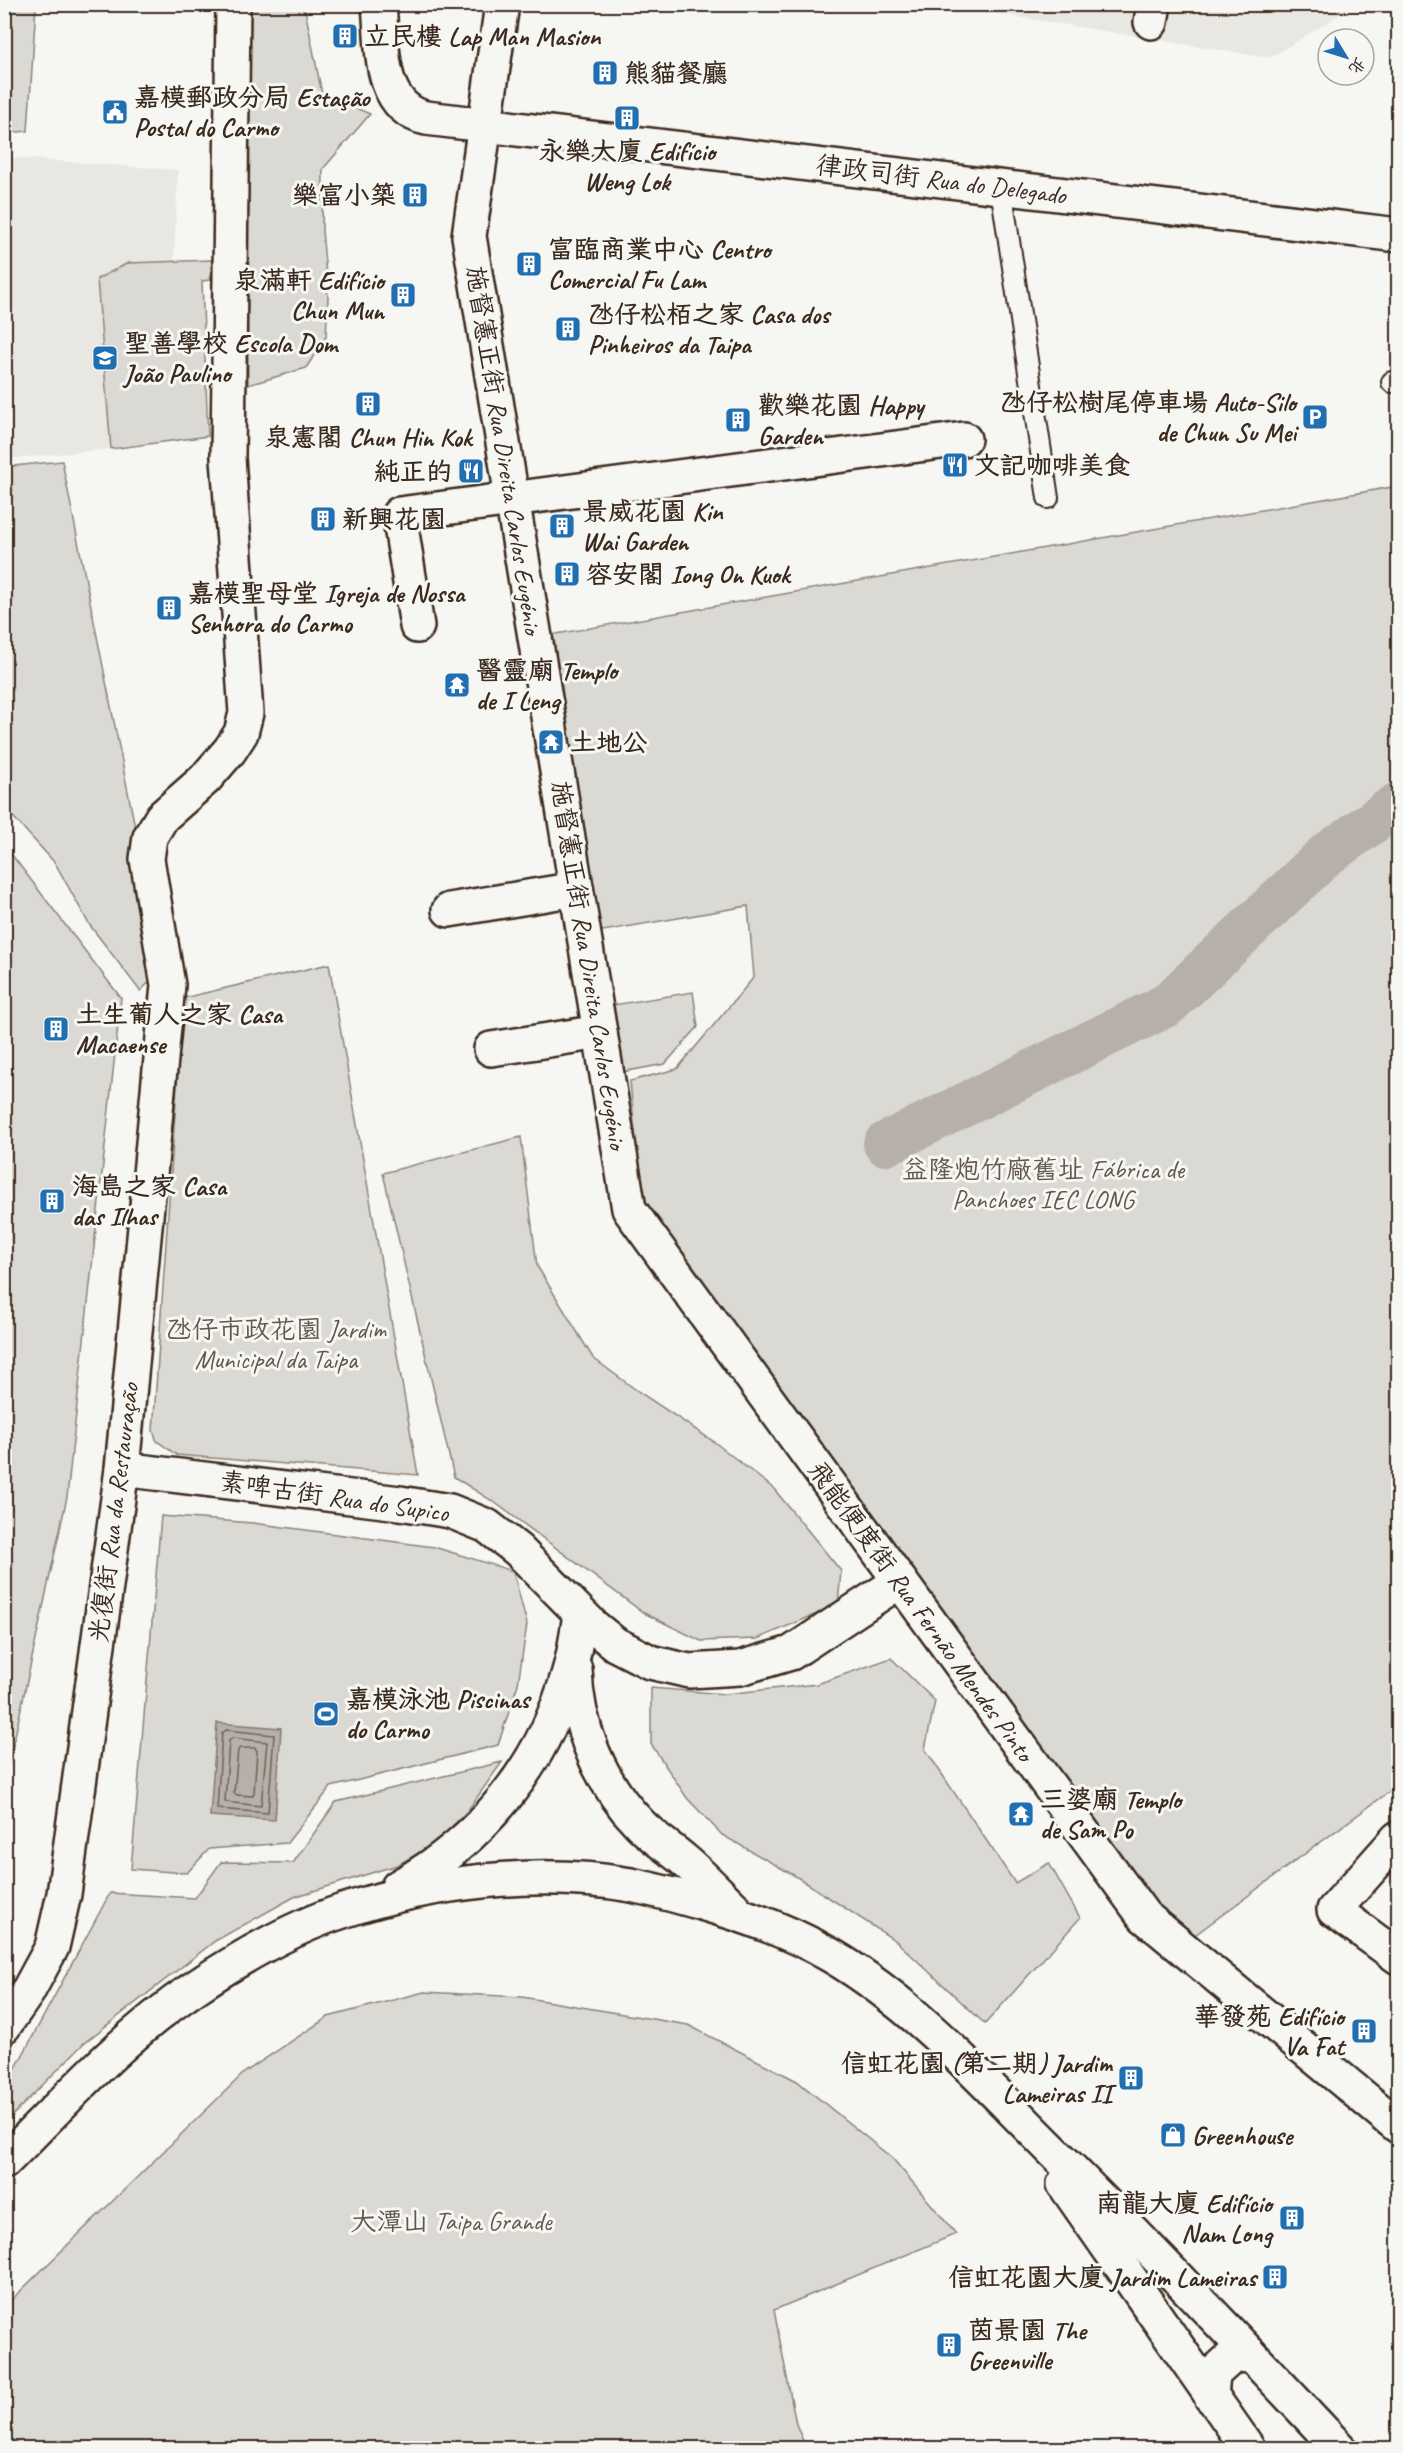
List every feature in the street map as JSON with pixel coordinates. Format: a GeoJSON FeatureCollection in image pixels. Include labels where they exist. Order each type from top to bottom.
{"type":"FeatureCollection","features":[{"type":"Feature","properties":{"kind":"street","name":"光復街 Rua da Restauração"},"geometry":{"type":"LineString","coordinates":[[4,2026],[27,1993],[52,1947],[64,1894],[122,1469],[168,985],[147,860],[150,837],[162,817],[206,779],[230,750],[241,733],[246,713],[228,458],[233,4]]}},
{"type":"Feature","properties":{"kind":"street","name":"律政司街 Rua do Delegado"},"geometry":{"type":"LineString","coordinates":[[379,4],[387,82],[398,103],[418,116],[1398,235]]}},
{"type":"Feature","properties":{"kind":"street","name":"施督憲正街 Rua Direita Carlos Eugénio"},"geometry":{"type":"LineString","coordinates":[[502,4],[469,236],[629,1209],[717,1330]]}},
{"type":"Feature","properties":{"kind":"street"},"geometry":{"type":"LineString","coordinates":[[417,626],[399,514],[964,439]]}},
{"type":"Feature","properties":{"kind":"street"},"geometry":{"type":"LineString","coordinates":[[449,910],[576,889]]}},
{"type":"Feature","properties":{"kind":"street"},"geometry":{"type":"LineString","coordinates":[[491,1049],[600,1032]]}},
{"type":"Feature","properties":{"kind":"street","name":"飛能便度街 Rua Fernão Mendes Pinto"},"geometry":{"type":"LineString","coordinates":[[717,1330],[1144,1917],[1398,2126]]}},
{"type":"Feature","properties":{"kind":"street","name":"素啤古街 Rua do Supico"},"geometry":{"type":"LineString","coordinates":[[122,1469],[400,1503],[462,1515],[487,1526],[508,1541],[594,1627],[615,1644],[650,1662],[689,1671],[741,1668],[791,1653],[900,1581]]}},
{"type":"Feature","properties":{"kind":"street"},"geometry":{"type":"LineString","coordinates":[[4,2162],[137,2033],[191,1990],[305,1925],[397,1888],[421,1874],[466,1839],[506,1797],[523,1775],[551,1724],[570,1670],[580,1614],[575,1654],[577,1695],[586,1734],[602,1772],[637,1822],[685,1860],[743,1916]]}},
{"type":"Feature","properties":{"kind":"street"},"geometry":{"type":"LineString","coordinates":[[1398,1838],[1334,1910],[1398,1957]]}},
{"type":"Feature","properties":{"kind":"street"},"geometry":{"type":"LineString","coordinates":[[347,1909],[439,1886],[503,1879],[570,1879],[627,1884],[678,1896],[782,1929],[823,1951],[882,1990],[930,2027],[1172,2271],[1339,2448]]}},
{"type":"Feature","properties":{"kind":"street"},"geometry":{"type":"LineString","coordinates":[[1018,2116],[1248,2448]]}},
{"type":"Feature","properties":{"kind":"street"},"geometry":{"type":"LineString","coordinates":[[1211,2397],[1213,2374],[1233,2356],[1251,2355]]}},
{"type":"Feature","properties":{"kind":"lane"},"geometry":{"type":"LineString","coordinates":[[1002,188],[1034,355],[1048,498]]}},
{"type":"Feature","properties":{"kind":"shaded area"},"geometry":{"type":"Polygon","coordinates":[[[944,5],[1355,5],[1320,27],[1316,27],[1316,29],[1270,58],[944,5]]]}},
{"type":"Feature","properties":{"kind":"shaded area","name":"聖善學校 Escola Dom João Paulino"},"geometry":{"type":"Polygon","coordinates":[[[4,157],[178,170],[174,261],[212,260],[210,280],[202,281],[208,436],[111,449],[5,459],[4,157]]]}},
{"type":"Feature","properties":{"kind":"green space"},"geometry":{"type":"Polygon","coordinates":[[[4,5],[36,5],[28,131],[5,133],[4,5]]]}},
{"type":"Feature","properties":{"kind":"green space"},"geometry":{"type":"Polygon","coordinates":[[[244,5],[304,5],[322,94],[370,114],[323,169],[322,230],[328,297],[326,337],[306,368],[248,385],[244,5]]]}},
{"type":"Feature","properties":{"kind":"green space"},"geometry":{"type":"Polygon","coordinates":[[[212,260],[210,280],[202,281],[208,436],[111,449],[97,279],[128,263],[212,260]]]}},
{"type":"Feature","properties":{"kind":"green space"},"geometry":{"type":"Polygon","coordinates":[[[62,461],[137,837],[154,978],[140,991],[89,924],[55,863],[5,808],[4,467],[62,461]]]}},
{"type":"Feature","properties":{"kind":"green space","name":"益隆炮竹廠舊址 Fábrica de Panchoes IEC LONG"},"geometry":{"type":"Polygon","coordinates":[[[1398,486],[1398,1785],[1184,1943],[641,1198],[630,1081],[677,1069],[754,977],[748,906],[586,934],[550,635],[1398,486]]]}},
{"type":"Feature","properties":{"kind":"green space"},"geometry":{"type":"Polygon","coordinates":[[[5,846],[121,998],[67,1497],[5,1782],[5,846]]]}},
{"type":"Feature","properties":{"kind":"green space","name":"氹仔市政花園 Jardim Municipal da Taipa"},"geometry":{"type":"Polygon","coordinates":[[[329,964],[418,1475],[177,1455],[157,1441],[153,1431],[183,998],[329,964]]]}},
{"type":"Feature","properties":{"kind":"green space"},"geometry":{"type":"Polygon","coordinates":[[[693,992],[698,1027],[665,1064],[611,1074],[600,1007],[693,992]]]}},
{"type":"Feature","properties":{"kind":"green space"},"geometry":{"type":"Polygon","coordinates":[[[521,1137],[537,1266],[593,1358],[713,1441],[774,1489],[841,1571],[838,1605],[757,1639],[701,1641],[644,1613],[494,1502],[454,1477],[383,1173],[521,1137]]]}},
{"type":"Feature","properties":{"kind":"green space","name":"嘉模泳池 Piscinas do Carmo"},"geometry":{"type":"Polygon","coordinates":[[[161,1516],[253,1523],[434,1547],[513,1571],[527,1624],[518,1684],[498,1745],[331,1787],[287,1843],[209,1849],[187,1873],[131,1869],[161,1516]]]}},
{"type":"Feature","properties":{"kind":"green space"},"geometry":{"type":"Polygon","coordinates":[[[891,1658],[935,1701],[925,1749],[1015,1883],[1049,1863],[1080,1918],[985,2024],[896,1941],[797,1877],[722,1835],[687,1798],[651,1744],[651,1688],[725,1694],[817,1684],[891,1658]]]}},
{"type":"Feature","properties":{"kind":"green space"},"geometry":{"type":"Polygon","coordinates":[[[502,1762],[468,1810],[434,1845],[397,1865],[294,1897],[215,1941],[84,2043],[5,2123],[5,2088],[110,1893],[195,1898],[221,1862],[293,1863],[336,1802],[502,1762]]]}},
{"type":"Feature","properties":{"kind":"green space","name":"大潭山 Taipa Grande"},"geometry":{"type":"Polygon","coordinates":[[[424,1992],[522,1997],[688,2025],[797,2081],[893,2159],[956,2234],[774,2310],[796,2424],[806,2448],[5,2448],[5,2306],[245,2072],[328,2017],[424,1992]]]}},
{"type":"Feature","properties":{"kind":"water"},"geometry":{"type":"Polygon","coordinates":[[[217,1723],[281,1728],[275,1820],[210,1816],[217,1723]]]}},
{"type":"Feature","properties":{"kind":"waterway"},"geometry":{"type":"LineString","coordinates":[[885,1144],[1167,1005],[1326,855],[1398,804]]}},
{"type":"Feature","properties":{"kind":"place","name":"立民樓 Lap Man Masion"},"geometry":{"type":"Point","coordinates":[345,36]}},
{"type":"Feature","properties":{"kind":"place","name":"熊貓餐廳"},"geometry":{"type":"Point","coordinates":[605,73]}},
{"type":"Feature","properties":{"kind":"place","name":"嘉模郵政分局 Estação Postal do Carmo"},"geometry":{"type":"Point","coordinates":[115,112]}},
{"type":"Feature","properties":{"kind":"place","name":"永樂大廈 Edifício Weng Lok"},"geometry":{"type":"Point","coordinates":[627,118]}},
{"type":"Feature","properties":{"kind":"place","name":"樂富小築"},"geometry":{"type":"Point","coordinates":[415,195]}},
{"type":"Feature","properties":{"kind":"place","name":"富臨商業中心 Centro Comercial Fu Lam"},"geometry":{"type":"Point","coordinates":[529,264]}},
{"type":"Feature","properties":{"kind":"place","name":"泉滿軒 Edifício Chun Mun"},"geometry":{"type":"Point","coordinates":[403,295]}},
{"type":"Feature","properties":{"kind":"place","name":"氹仔松栢之家 Casa dos Pinheiros da Taipa"},"geometry":{"type":"Point","coordinates":[568,329]}},
{"type":"Feature","properties":{"kind":"place","name":"聖善學校 Escola Dom João Paulino"},"geometry":{"type":"Point","coordinates":[105,358]}},
{"type":"Feature","properties":{"kind":"place","name":"泉憲閣 Chun Hin Kok"},"geometry":{"type":"Point","coordinates":[368,404]}},
{"type":"Feature","properties":{"kind":"place","name":"氹仔松樹尾停車場 Auto-Silo de Chun Su Mei"},"geometry":{"type":"Point","coordinates":[1315,417]}},
{"type":"Feature","properties":{"kind":"place","name":"歡樂花園 Happy Garden"},"geometry":{"type":"Point","coordinates":[738,420]}},
{"type":"Feature","properties":{"kind":"place","name":"文記咖啡美食"},"geometry":{"type":"Point","coordinates":[955,465]}},
{"type":"Feature","properties":{"kind":"place","name":"純正的"},"geometry":{"type":"Point","coordinates":[471,471]}},
{"type":"Feature","properties":{"kind":"place","name":"新興花園"},"geometry":{"type":"Point","coordinates":[323,519]}},
{"type":"Feature","properties":{"kind":"place","name":"景威花園 Kin Wai Garden"},"geometry":{"type":"Point","coordinates":[562,526]}},
{"type":"Feature","properties":{"kind":"place","name":"容安閣 Iong On Kuok"},"geometry":{"type":"Point","coordinates":[567,574]}},
{"type":"Feature","properties":{"kind":"place","name":"嘉模聖母堂 Igreja de Nossa Senhora do Carmo"},"geometry":{"type":"Point","coordinates":[169,608]}},
{"type":"Feature","properties":{"kind":"place","name":"醫靈廟 Templo de I Leng"},"geometry":{"type":"Point","coordinates":[457,685]}},
{"type":"Feature","properties":{"kind":"place","name":"土地公"},"geometry":{"type":"Point","coordinates":[551,742]}},
{"type":"Feature","properties":{"kind":"place","name":"土生葡人之家 Casa Macaense"},"geometry":{"type":"Point","coordinates":[56,1029]}},
{"type":"Feature","properties":{"kind":"place","name":"海島之家 Casa das Ilhas"},"geometry":{"type":"Point","coordinates":[52,1201]}},
{"type":"Feature","properties":{"kind":"place","name":"嘉模泳池 Piscinas do Carmo"},"geometry":{"type":"Point","coordinates":[326,1714]}},
{"type":"Feature","properties":{"kind":"place","name":"三婆廟 Templo de Sam Po"},"geometry":{"type":"Point","coordinates":[1021,1814]}},
{"type":"Feature","properties":{"kind":"place","name":"華發苑 Edifício Va Fat"},"geometry":{"type":"Point","coordinates":[1364,2031]}},
{"type":"Feature","properties":{"kind":"place","name":"信虹花園 (第二期) Jardim Lameiras II"},"geometry":{"type":"Point","coordinates":[1131,2078]}},
{"type":"Feature","properties":{"kind":"place","name":"Greenhouse"},"geometry":{"type":"Point","coordinates":[1173,2135]}},
{"type":"Feature","properties":{"kind":"place","name":"南龍大廈 Edifício Nam Long"},"geometry":{"type":"Point","coordinates":[1292,2218]}},
{"type":"Feature","properties":{"kind":"place","name":"信虹花園大廈 Jardim Lameiras"},"geometry":{"type":"Point","coordinates":[1275,2277]}},
{"type":"Feature","properties":{"kind":"place","name":"茵景園 The Greenville"},"geometry":{"type":"Point","coordinates":[949,2345]}}]}
